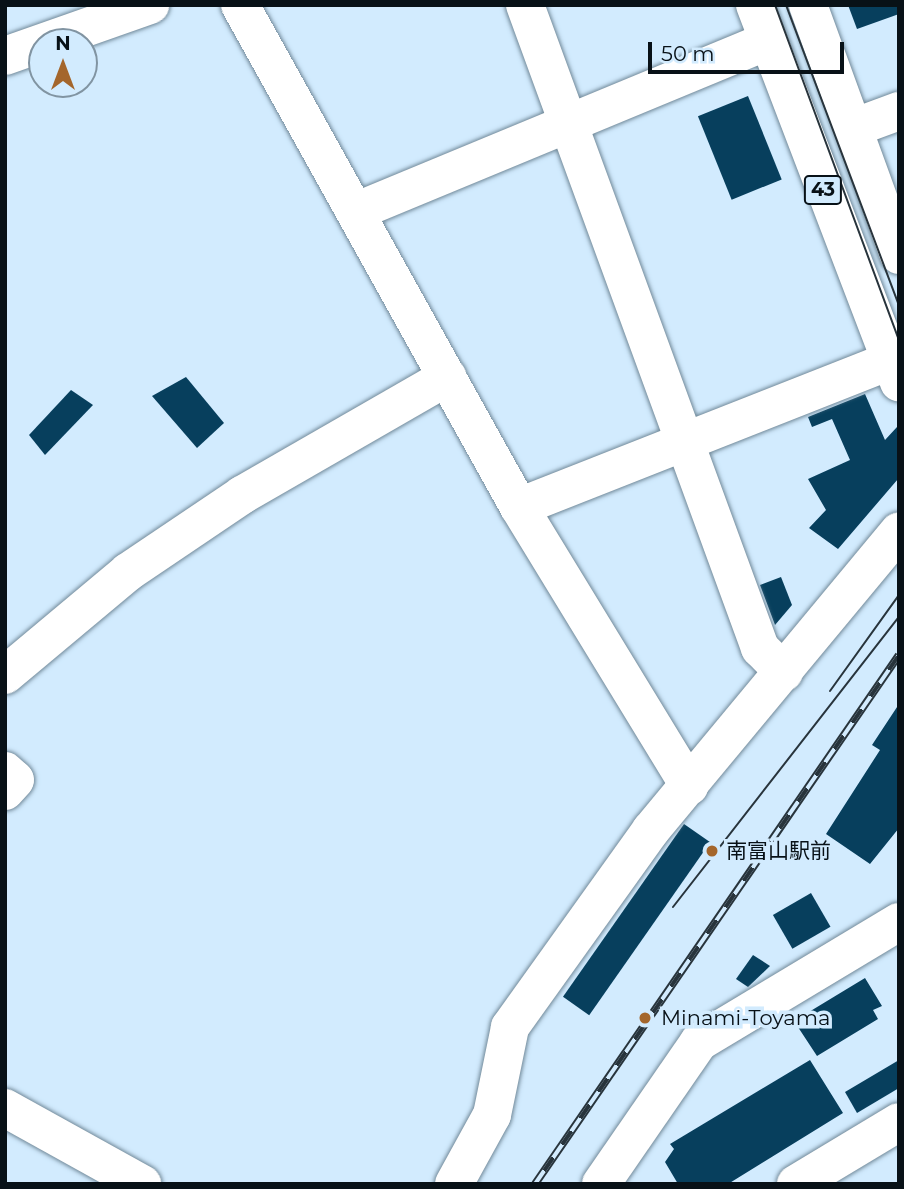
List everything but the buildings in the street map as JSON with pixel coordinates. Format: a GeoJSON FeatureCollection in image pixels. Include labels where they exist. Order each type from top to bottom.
{"type":"FeatureCollection","features":[{"type":"Feature","properties":{"kind":"street"},"geometry":{"type":"LineString","coordinates":[[5,56],[150,5]]}},
{"type":"Feature","properties":{"kind":"street"},"geometry":{"type":"LineString","coordinates":[[240,5],[357,211],[519,507],[689,786]]}},
{"type":"Feature","properties":{"kind":"street"},"geometry":{"type":"LineString","coordinates":[[525,5],[760,648],[784,673]]}},
{"type":"Feature","properties":{"kind":"street","name":"43"},"geometry":{"type":"LineString","coordinates":[[755,5],[893,372]]}},
{"type":"Feature","properties":{"kind":"street","name":"43"},"geometry":{"type":"LineString","coordinates":[[808,5],[899,255]]}},
{"type":"Feature","properties":{"kind":"street"},"geometry":{"type":"LineString","coordinates":[[357,211],[768,41]]}},
{"type":"Feature","properties":{"kind":"street"},"geometry":{"type":"LineString","coordinates":[[853,128],[899,111]]}},
{"type":"Feature","properties":{"kind":"street"},"geometry":{"type":"LineString","coordinates":[[519,507],[683,438],[893,372]]}},
{"type":"Feature","properties":{"kind":"street"},"geometry":{"type":"LineString","coordinates":[[5,675],[150,556],[242,495],[447,377]]}},
{"type":"Feature","properties":{"kind":"street"},"geometry":{"type":"LineString","coordinates":[[454,1184],[492,1115],[510,1027],[651,830],[784,673],[899,531]]}},
{"type":"Feature","properties":{"kind":"street"},"geometry":{"type":"LineString","coordinates":[[5,771],[15,780],[5,791]]}},
{"type":"Feature","properties":{"kind":"street"},"geometry":{"type":"LineString","coordinates":[[601,1184],[699,1042],[899,922]]}},
{"type":"Feature","properties":{"kind":"street"},"geometry":{"type":"LineString","coordinates":[[5,1108],[142,1184]]}},
{"type":"Feature","properties":{"kind":"street"},"geometry":{"type":"LineString","coordinates":[[796,1184],[899,1122]]}},
{"type":"Feature","properties":{"kind":"tram line"},"geometry":{"type":"LineString","coordinates":[[775,5],[899,340]]}},
{"type":"Feature","properties":{"kind":"tram line"},"geometry":{"type":"LineString","coordinates":[[786,5],[899,305]]}},
{"type":"Feature","properties":{"kind":"tram line"},"geometry":{"type":"LineString","coordinates":[[830,691],[899,595]]}},
{"type":"Feature","properties":{"kind":"tram line"},"geometry":{"type":"LineString","coordinates":[[673,907],[899,617]]}},
{"type":"Feature","properties":{"kind":"railway"},"geometry":{"type":"LineString","coordinates":[[535,1184],[899,655]]}},
{"type":"Feature","properties":{"kind":"place","name":"南富山駅前"},"geometry":{"type":"Point","coordinates":[712,851]}},
{"type":"Feature","properties":{"kind":"place","name":"Minami-Toyama"},"geometry":{"type":"Point","coordinates":[645,1018]}}]}
